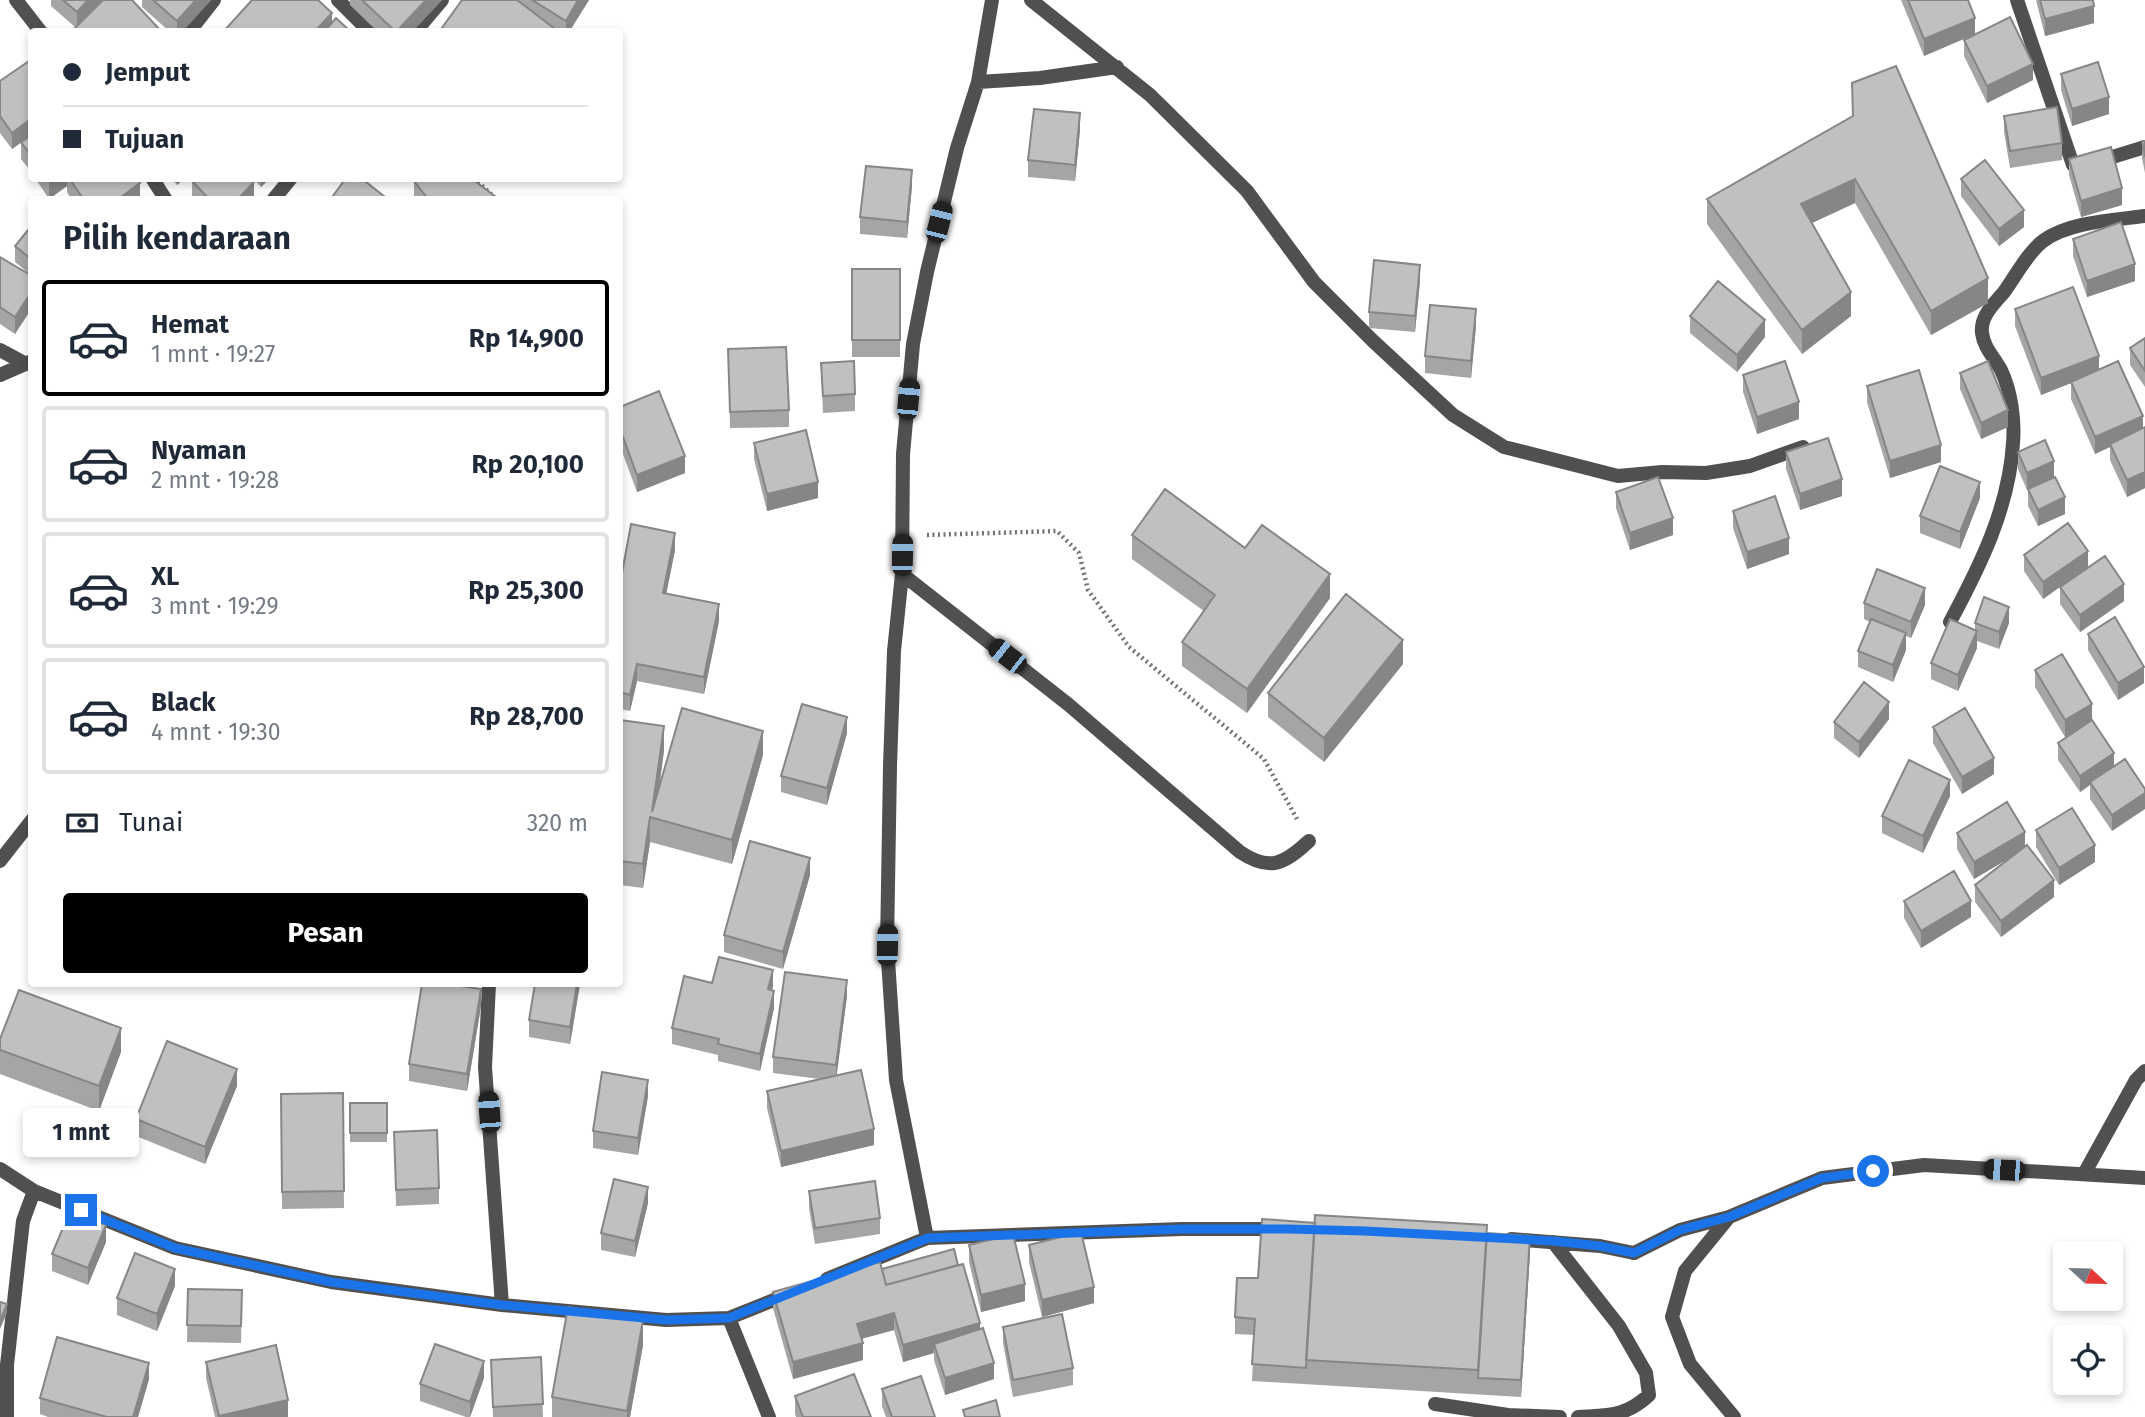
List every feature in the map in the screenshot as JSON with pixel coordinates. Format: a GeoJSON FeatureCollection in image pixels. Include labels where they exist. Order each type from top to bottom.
{"type":"FeatureCollection","features":[{"type":"Feature","properties":{"kind":"street"},"geometry":{"type":"LineString","coordinates":[[16,0],[37,28]]}},
{"type":"Feature","properties":{"kind":"street"},"geometry":{"type":"LineString","coordinates":[[192,28],[214,0]]}},
{"type":"Feature","properties":{"kind":"street"},"geometry":{"type":"LineString","coordinates":[[338,0],[366,28]]}},
{"type":"Feature","properties":{"kind":"street"},"geometry":{"type":"LineString","coordinates":[[418,28],[442,0]]}},
{"type":"Feature","properties":{"kind":"street"},"geometry":{"type":"LineString","coordinates":[[928,1238],[896,1080],[887,945],[893,663],[902,574],[903,454],[913,344],[927,272],[957,148],[978,82],[992,0]]}},
{"type":"Feature","properties":{"kind":"street"},"geometry":{"type":"LineString","coordinates":[[1031,0],[1150,95],[1247,191],[1314,282],[1373,341],[1453,415],[1504,447],[1618,476],[1662,472],[1706,473],[1750,466],[1813,443]]}},
{"type":"Feature","properties":{"kind":"street"},"geometry":{"type":"LineString","coordinates":[[2017,0],[2073,165],[2080,167],[2145,147]]}},
{"type":"Feature","properties":{"kind":"street"},"geometry":{"type":"LineString","coordinates":[[978,82],[1040,78],[1117,67]]}},
{"type":"Feature","properties":{"kind":"street"},"geometry":{"type":"LineString","coordinates":[[276,196],[288,182]]}},
{"type":"Feature","properties":{"kind":"street"},"geometry":{"type":"LineString","coordinates":[[1950,622],[1980,564],[1998,519],[2008,485],[2014,442],[2013,411],[2002,372],[1985,346],[1981,330],[1986,312],[2042,241],[2078,225],[2145,216]]}},
{"type":"Feature","properties":{"kind":"street"},"geometry":{"type":"LineString","coordinates":[[0,350],[28,363]]}},
{"type":"Feature","properties":{"kind":"street"},"geometry":{"type":"LineString","coordinates":[[0,375],[28,363]]}},
{"type":"Feature","properties":{"kind":"street"},"geometry":{"type":"LineString","coordinates":[[902,574],[1069,705],[1253,861],[1268,865],[1289,859],[1309,841]]}},
{"type":"Feature","properties":{"kind":"street"},"geometry":{"type":"LineString","coordinates":[[0,861],[28,825]]}},
{"type":"Feature","properties":{"kind":"street"},"geometry":{"type":"LineString","coordinates":[[489,987],[485,1067],[502,1305]]}},
{"type":"Feature","properties":{"kind":"street"},"geometry":{"type":"LineString","coordinates":[[2084,1174],[2136,1080],[2145,1071]]}},
{"type":"Feature","properties":{"kind":"street"},"geometry":{"type":"LineString","coordinates":[[1499,1238],[1600,1246],[1634,1253],[1680,1230],[1729,1217],[1822,1178],[1924,1165],[2145,1178]]}},
{"type":"Feature","properties":{"kind":"street"},"geometry":{"type":"LineString","coordinates":[[0,1169],[34,1191],[175,1248],[331,1282],[502,1305],[666,1320],[729,1318],[928,1238],[1182,1229],[1300,1229]]}},
{"type":"Feature","properties":{"kind":"street"},"geometry":{"type":"LineString","coordinates":[[7,1417],[8,1365],[23,1221],[34,1191]]}},
{"type":"Feature","properties":{"kind":"street"},"geometry":{"type":"LineString","coordinates":[[1729,1217],[1685,1271],[1672,1317],[1690,1364],[1734,1417]]}},
{"type":"Feature","properties":{"kind":"street"},"geometry":{"type":"LineString","coordinates":[[1553,1241],[1619,1326],[1646,1373],[1649,1395],[1636,1408],[1615,1415],[1578,1417]]}},
{"type":"Feature","properties":{"kind":"street"},"geometry":{"type":"LineString","coordinates":[[729,1318],[769,1417]]}},
{"type":"Feature","properties":{"kind":"street"},"geometry":{"type":"LineString","coordinates":[[1435,1404],[1508,1415],[1560,1417]]}},
{"type":"Feature","properties":{"kind":"path"},"geometry":{"type":"LineString","coordinates":[[478,182],[493,196]]}},
{"type":"Feature","properties":{"kind":"path"},"geometry":{"type":"LineString","coordinates":[[902,535],[1056,531],[1079,553],[1088,590],[1129,647],[1264,759],[1309,841]]}},
{"type":"Feature","properties":{"kind":"building"},"geometry":{"type":"Polygon","coordinates":[[[63,0],[88,0],[77,12],[63,0]]]}},
{"type":"Feature","properties":{"kind":"building"},"geometry":{"type":"Polygon","coordinates":[[[103,0],[132,0],[158,28],[75,28],[103,0]]]}},
{"type":"Feature","properties":{"kind":"building"},"geometry":{"type":"Polygon","coordinates":[[[153,0],[196,0],[177,21],[153,0]]]}},
{"type":"Feature","properties":{"kind":"building"},"geometry":{"type":"Polygon","coordinates":[[[252,0],[318,0],[332,13],[318,28],[227,28],[252,0]]]}},
{"type":"Feature","properties":{"kind":"building"},"geometry":{"type":"Polygon","coordinates":[[[362,0],[426,0],[400,28],[392,28],[362,0]]]}},
{"type":"Feature","properties":{"kind":"building"},"geometry":{"type":"Polygon","coordinates":[[[462,0],[517,0],[554,28],[442,28],[462,0]]]}},
{"type":"Feature","properties":{"kind":"building"},"geometry":{"type":"Polygon","coordinates":[[[532,0],[578,0],[566,21],[532,0]]]}},
{"type":"Feature","properties":{"kind":"building"},"geometry":{"type":"Polygon","coordinates":[[[1908,0],[1968,0],[1975,18],[1924,39],[1908,0]]]}},
{"type":"Feature","properties":{"kind":"building"},"geometry":{"type":"Polygon","coordinates":[[[2040,0],[2093,0],[2094,6],[2045,19],[2040,0]]]}},
{"type":"Feature","properties":{"kind":"building"},"geometry":{"type":"Polygon","coordinates":[[[2010,17],[2033,64],[1987,86],[1964,40],[2010,17]]]}},
{"type":"Feature","properties":{"kind":"building"},"geometry":{"type":"Polygon","coordinates":[[[336,18],[347,28],[327,28],[336,18]]]}},
{"type":"Feature","properties":{"kind":"building"},"geometry":{"type":"Polygon","coordinates":[[[28,62],[28,121],[12,133],[0,116],[0,81],[28,62]]]}},
{"type":"Feature","properties":{"kind":"building"},"geometry":{"type":"Polygon","coordinates":[[[2098,62],[2109,97],[2072,109],[2061,74],[2098,62]]]}},
{"type":"Feature","properties":{"kind":"building"},"geometry":{"type":"Polygon","coordinates":[[[1896,66],[1988,278],[1931,311],[1855,179],[1801,204],[1851,292],[1802,330],[1707,199],[1853,116],[1852,83],[1896,66]]]}},
{"type":"Feature","properties":{"kind":"building"},"geometry":{"type":"Polygon","coordinates":[[[2057,107],[2062,143],[2010,151],[2004,116],[2057,107]]]}},
{"type":"Feature","properties":{"kind":"building"},"geometry":{"type":"Polygon","coordinates":[[[1034,109],[1080,113],[1075,165],[1028,160],[1034,109]]]}},
{"type":"Feature","properties":{"kind":"building"},"geometry":{"type":"Polygon","coordinates":[[[28,138],[28,152],[21,142],[28,138]]]}},
{"type":"Feature","properties":{"kind":"building"},"geometry":{"type":"Polygon","coordinates":[[[2111,147],[2122,188],[2081,201],[2069,159],[2111,147]]]}},
{"type":"Feature","properties":{"kind":"building"},"geometry":{"type":"Polygon","coordinates":[[[1985,160],[2024,210],[1999,229],[1961,179],[1985,160]]]}},
{"type":"Feature","properties":{"kind":"building"},"geometry":{"type":"Polygon","coordinates":[[[866,166],[912,170],[907,222],[860,217],[866,166]]]}},
{"type":"Feature","properties":{"kind":"building"},"geometry":{"type":"Polygon","coordinates":[[[72,182],[140,183],[122,196],[81,196],[72,182]]]}},
{"type":"Feature","properties":{"kind":"building"},"geometry":{"type":"Polygon","coordinates":[[[193,182],[254,182],[241,196],[206,196],[193,182]]]}},
{"type":"Feature","properties":{"kind":"building"},"geometry":{"type":"Polygon","coordinates":[[[343,182],[366,182],[384,196],[333,196],[343,182]]]}},
{"type":"Feature","properties":{"kind":"building"},"geometry":{"type":"Polygon","coordinates":[[[415,182],[476,182],[495,196],[426,196],[415,182]]]}},
{"type":"Feature","properties":{"kind":"building"},"geometry":{"type":"Polygon","coordinates":[[[2121,222],[2135,264],[2087,281],[2073,239],[2121,222]]]}},
{"type":"Feature","properties":{"kind":"building"},"geometry":{"type":"Polygon","coordinates":[[[28,230],[28,257],[15,246],[28,230]]]}},
{"type":"Feature","properties":{"kind":"building"},"geometry":{"type":"Polygon","coordinates":[[[0,257],[28,274],[28,297],[15,317],[0,307],[0,257]]]}},
{"type":"Feature","properties":{"kind":"building"},"geometry":{"type":"Polygon","coordinates":[[[1374,260],[1420,265],[1415,316],[1369,312],[1374,260]]]}},
{"type":"Feature","properties":{"kind":"building"},"geometry":{"type":"Polygon","coordinates":[[[852,269],[900,269],[900,340],[852,340],[852,269]]]}},
{"type":"Feature","properties":{"kind":"building"},"geometry":{"type":"Polygon","coordinates":[[[1718,281],[1765,320],[1737,355],[1690,316],[1718,281]]]}},
{"type":"Feature","properties":{"kind":"building"},"geometry":{"type":"Polygon","coordinates":[[[2073,287],[2099,356],[2041,378],[2015,309],[2073,287]]]}},
{"type":"Feature","properties":{"kind":"building"},"geometry":{"type":"Polygon","coordinates":[[[1430,305],[1476,309],[1471,361],[1425,356],[1430,305]]]}},
{"type":"Feature","properties":{"kind":"building"},"geometry":{"type":"Polygon","coordinates":[[[2145,338],[2145,371],[2130,348],[2145,338]]]}},
{"type":"Feature","properties":{"kind":"building"},"geometry":{"type":"Polygon","coordinates":[[[786,347],[789,410],[730,412],[728,349],[786,347]]]}},
{"type":"Feature","properties":{"kind":"building"},"geometry":{"type":"Polygon","coordinates":[[[854,361],[855,394],[823,396],[821,363],[854,361]]]}},
{"type":"Feature","properties":{"kind":"building"},"geometry":{"type":"Polygon","coordinates":[[[1785,361],[1799,402],[1757,417],[1743,375],[1785,361]]]}},
{"type":"Feature","properties":{"kind":"building"},"geometry":{"type":"Polygon","coordinates":[[[1988,361],[2008,410],[1981,423],[1960,373],[1988,361]]]}},
{"type":"Feature","properties":{"kind":"building"},"geometry":{"type":"Polygon","coordinates":[[[2118,361],[2143,416],[2095,437],[2071,382],[2118,361]]]}},
{"type":"Feature","properties":{"kind":"building"},"geometry":{"type":"Polygon","coordinates":[[[1919,370],[1941,445],[1890,461],[1867,386],[1919,370]]]}},
{"type":"Feature","properties":{"kind":"building"},"geometry":{"type":"Polygon","coordinates":[[[659,391],[685,456],[637,475],[623,437],[623,406],[659,391]]]}},
{"type":"Feature","properties":{"kind":"building"},"geometry":{"type":"Polygon","coordinates":[[[2145,427],[2145,472],[2127,480],[2110,444],[2145,427]]]}},
{"type":"Feature","properties":{"kind":"building"},"geometry":{"type":"Polygon","coordinates":[[[806,430],[818,482],[767,494],[754,443],[806,430]]]}},
{"type":"Feature","properties":{"kind":"building"},"geometry":{"type":"Polygon","coordinates":[[[1828,438],[1842,479],[1800,494],[1786,452],[1828,438]]]}},
{"type":"Feature","properties":{"kind":"building"},"geometry":{"type":"Polygon","coordinates":[[[2045,440],[2054,461],[2027,473],[2018,452],[2045,440]]]}},
{"type":"Feature","properties":{"kind":"building"},"geometry":{"type":"Polygon","coordinates":[[[1940,466],[1980,482],[1960,532],[1920,516],[1940,466]]]}},
{"type":"Feature","properties":{"kind":"building"},"geometry":{"type":"Polygon","coordinates":[[[1658,477],[1673,518],[1630,533],[1616,492],[1658,477]]]}},
{"type":"Feature","properties":{"kind":"building"},"geometry":{"type":"Polygon","coordinates":[[[2055,477],[2065,497],[2038,510],[2028,489],[2055,477]]]}},
{"type":"Feature","properties":{"kind":"building"},"geometry":{"type":"Polygon","coordinates":[[[1165,489],[1245,548],[1262,525],[1330,574],[1247,689],[1182,642],[1215,595],[1132,535],[1165,489]]]}},
{"type":"Feature","properties":{"kind":"building"},"geometry":{"type":"Polygon","coordinates":[[[1775,496],[1789,538],[1747,552],[1733,511],[1775,496]]]}},
{"type":"Feature","properties":{"kind":"building"},"geometry":{"type":"Polygon","coordinates":[[[2068,523],[2088,551],[2043,582],[2024,555],[2068,523]]]}},
{"type":"Feature","properties":{"kind":"building"},"geometry":{"type":"Polygon","coordinates":[[[631,524],[675,533],[663,593],[719,604],[704,677],[637,664],[630,695],[623,693],[623,568],[631,524]]]}},
{"type":"Feature","properties":{"kind":"building"},"geometry":{"type":"Polygon","coordinates":[[[2105,556],[2124,584],[2080,615],[2060,587],[2105,556]]]}},
{"type":"Feature","properties":{"kind":"building"},"geometry":{"type":"Polygon","coordinates":[[[1877,569],[1925,588],[1911,622],[1864,603],[1877,569]]]}},
{"type":"Feature","properties":{"kind":"building"},"geometry":{"type":"Polygon","coordinates":[[[1346,594],[1403,640],[1324,738],[1268,693],[1346,594]]]}},
{"type":"Feature","properties":{"kind":"building"},"geometry":{"type":"Polygon","coordinates":[[[1984,597],[2009,607],[1999,632],[1975,623],[1984,597]]]}},
{"type":"Feature","properties":{"kind":"building"},"geometry":{"type":"Polygon","coordinates":[[[2115,617],[2144,667],[2118,683],[2088,634],[2115,617]]]}},
{"type":"Feature","properties":{"kind":"building"},"geometry":{"type":"Polygon","coordinates":[[[1871,619],[1906,633],[1893,665],[1858,651],[1871,619]]]}},
{"type":"Feature","properties":{"kind":"building"},"geometry":{"type":"Polygon","coordinates":[[[1950,619],[1977,631],[1958,675],[1931,663],[1950,619]]]}},
{"type":"Feature","properties":{"kind":"building"},"geometry":{"type":"Polygon","coordinates":[[[2062,654],[2092,704],[2065,720],[2035,670],[2062,654]]]}},
{"type":"Feature","properties":{"kind":"building"},"geometry":{"type":"Polygon","coordinates":[[[1864,682],[1889,702],[1859,742],[1834,722],[1864,682]]]}},
{"type":"Feature","properties":{"kind":"building"},"geometry":{"type":"Polygon","coordinates":[[[802,704],[847,717],[827,788],[781,776],[802,704]]]}},
{"type":"Feature","properties":{"kind":"building"},"geometry":{"type":"Polygon","coordinates":[[[682,708],[763,731],[732,840],[650,817],[643,864],[623,861],[623,720],[664,726],[652,812],[682,708]]]}},
{"type":"Feature","properties":{"kind":"building"},"geometry":{"type":"Polygon","coordinates":[[[1965,708],[1994,758],[1962,777],[1933,727],[1965,708]]]}},
{"type":"Feature","properties":{"kind":"building"},"geometry":{"type":"Polygon","coordinates":[[[2092,720],[2114,753],[2080,776],[2058,743],[2092,720]]]}},
{"type":"Feature","properties":{"kind":"building"},"geometry":{"type":"Polygon","coordinates":[[[2125,759],[2145,793],[2112,815],[2090,782],[2125,759]]]}},
{"type":"Feature","properties":{"kind":"building"},"geometry":{"type":"Polygon","coordinates":[[[1909,760],[1950,780],[1923,836],[1882,816],[1909,760]]]}},
{"type":"Feature","properties":{"kind":"building"},"geometry":{"type":"Polygon","coordinates":[[[2007,802],[2025,832],[1974,862],[1957,833],[2007,802]]]}},
{"type":"Feature","properties":{"kind":"building"},"geometry":{"type":"Polygon","coordinates":[[[2072,808],[2095,845],[2059,868],[2036,830],[2072,808]]]}},
{"type":"Feature","properties":{"kind":"building"},"geometry":{"type":"Polygon","coordinates":[[[750,841],[810,858],[783,952],[724,935],[750,841]]]}},
{"type":"Feature","properties":{"kind":"building"},"geometry":{"type":"Polygon","coordinates":[[[2027,845],[2054,880],[2001,921],[1975,885],[2027,845]]]}},
{"type":"Feature","properties":{"kind":"building"},"geometry":{"type":"Polygon","coordinates":[[[1954,871],[1971,901],[1921,931],[1904,901],[1954,871]]]}},
{"type":"Feature","properties":{"kind":"building"},"geometry":{"type":"Polygon","coordinates":[[[719,957],[773,970],[768,989],[774,991],[760,1054],[718,1044],[719,1039],[672,1028],[684,976],[712,983],[719,957]]]}},
{"type":"Feature","properties":{"kind":"building"},"geometry":{"type":"Polygon","coordinates":[[[785,972],[847,980],[836,1065],[773,1057],[785,972]]]}},
{"type":"Feature","properties":{"kind":"building"},"geometry":{"type":"Polygon","coordinates":[[[422,987],[481,989],[467,1074],[409,1064],[422,987]]]}},
{"type":"Feature","properties":{"kind":"building"},"geometry":{"type":"Polygon","coordinates":[[[534,987],[577,987],[570,1027],[529,1020],[534,987]]]}},
{"type":"Feature","properties":{"kind":"building"},"geometry":{"type":"Polygon","coordinates":[[[19,990],[121,1028],[99,1086],[0,1050],[0,1039],[19,990]]]}},
{"type":"Feature","properties":{"kind":"building"},"geometry":{"type":"Polygon","coordinates":[[[167,1041],[237,1069],[205,1147],[136,1119],[167,1041]]]}},
{"type":"Feature","properties":{"kind":"building"},"geometry":{"type":"Polygon","coordinates":[[[861,1070],[874,1129],[781,1151],[767,1091],[861,1070]]]}},
{"type":"Feature","properties":{"kind":"building"},"geometry":{"type":"Polygon","coordinates":[[[602,1072],[648,1080],[638,1138],[593,1131],[602,1072]]]}},
{"type":"Feature","properties":{"kind":"building"},"geometry":{"type":"Polygon","coordinates":[[[343,1093],[344,1191],[282,1192],[281,1094],[343,1093]]]}},
{"type":"Feature","properties":{"kind":"building"},"geometry":{"type":"Polygon","coordinates":[[[350,1103],[387,1103],[387,1133],[350,1133],[350,1103]]]}},
{"type":"Feature","properties":{"kind":"building"},"geometry":{"type":"Polygon","coordinates":[[[437,1130],[439,1188],[396,1190],[394,1132],[437,1130]]]}},
{"type":"Feature","properties":{"kind":"building"},"geometry":{"type":"Polygon","coordinates":[[[614,1179],[648,1187],[635,1241],[601,1233],[614,1179]]]}},
{"type":"Feature","properties":{"kind":"building"},"geometry":{"type":"Polygon","coordinates":[[[875,1181],[880,1218],[815,1228],[809,1191],[875,1181]]]}},
{"type":"Feature","properties":{"kind":"building"},"geometry":{"type":"Polygon","coordinates":[[[70,1211],[106,1225],[88,1268],[52,1254],[70,1211]]]}},
{"type":"Feature","properties":{"kind":"building"},"geometry":{"type":"Polygon","coordinates":[[[1315,1215],[1487,1225],[1478,1370],[1306,1360],[1315,1215]]]}},
{"type":"Feature","properties":{"kind":"building"},"geometry":{"type":"Polygon","coordinates":[[[1262,1219],[1315,1223],[1306,1368],[1252,1364],[1255,1319],[1235,1317],[1237,1278],[1258,1278],[1262,1219]]]}},
{"type":"Feature","properties":{"kind":"building"},"geometry":{"type":"Polygon","coordinates":[[[1081,1232],[1094,1287],[1042,1300],[1029,1245],[1081,1232]]]}},
{"type":"Feature","properties":{"kind":"building"},"geometry":{"type":"Polygon","coordinates":[[[1487,1233],[1530,1236],[1521,1380],[1478,1378],[1487,1233]]]}},
{"type":"Feature","properties":{"kind":"building"},"geometry":{"type":"Polygon","coordinates":[[[1013,1234],[1025,1284],[981,1295],[969,1245],[1013,1234]]]}},
{"type":"Feature","properties":{"kind":"building"},"geometry":{"type":"Polygon","coordinates":[[[954,1249],[958,1265],[886,1285],[882,1269],[954,1249]]]}},
{"type":"Feature","properties":{"kind":"building"},"geometry":{"type":"Polygon","coordinates":[[[135,1253],[175,1269],[157,1314],[117,1298],[135,1253]]]}},
{"type":"Feature","properties":{"kind":"building"},"geometry":{"type":"Polygon","coordinates":[[[880,1262],[886,1285],[963,1264],[980,1323],[903,1345],[894,1313],[857,1324],[863,1343],[793,1362],[773,1292],[880,1262]]]}},
{"type":"Feature","properties":{"kind":"building"},"geometry":{"type":"Polygon","coordinates":[[[188,1289],[242,1290],[241,1326],[187,1325],[188,1289]]]}},
{"type":"Feature","properties":{"kind":"building"},"geometry":{"type":"Polygon","coordinates":[[[0,1302],[7,1304],[0,1321],[0,1302]]]}},
{"type":"Feature","properties":{"kind":"building"},"geometry":{"type":"Polygon","coordinates":[[[568,1307],[643,1320],[627,1411],[552,1397],[568,1307]]]}},
{"type":"Feature","properties":{"kind":"building"},"geometry":{"type":"Polygon","coordinates":[[[1062,1314],[1073,1368],[1013,1380],[1003,1327],[1062,1314]]]}},
{"type":"Feature","properties":{"kind":"building"},"geometry":{"type":"Polygon","coordinates":[[[983,1328],[994,1363],[945,1378],[934,1344],[983,1328]]]}},
{"type":"Feature","properties":{"kind":"building"},"geometry":{"type":"Polygon","coordinates":[[[57,1337],[149,1363],[133,1417],[107,1417],[40,1398],[57,1337]]]}},
{"type":"Feature","properties":{"kind":"building"},"geometry":{"type":"Polygon","coordinates":[[[435,1344],[484,1361],[470,1402],[420,1384],[435,1344]]]}},
{"type":"Feature","properties":{"kind":"building"},"geometry":{"type":"Polygon","coordinates":[[[276,1345],[288,1400],[219,1416],[206,1362],[276,1345]]]}},
{"type":"Feature","properties":{"kind":"building"},"geometry":{"type":"Polygon","coordinates":[[[541,1357],[543,1404],[493,1407],[491,1360],[541,1357]]]}},
{"type":"Feature","properties":{"kind":"building"},"geometry":{"type":"Polygon","coordinates":[[[854,1374],[871,1417],[803,1417],[795,1396],[854,1374]]]}},
{"type":"Feature","properties":{"kind":"building"},"geometry":{"type":"Polygon","coordinates":[[[921,1376],[935,1417],[892,1417],[882,1389],[921,1376]]]}},
{"type":"Feature","properties":{"kind":"building"},"geometry":{"type":"Polygon","coordinates":[[[996,1400],[1000,1417],[965,1417],[963,1410],[996,1400]]]}},
{"type":"Feature","properties":{"kind":"route"},"geometry":{"type":"LineString","coordinates":[[81,1210],[175,1248],[331,1282],[502,1305],[666,1320],[729,1318],[928,1238],[1261,1228],[1553,1241],[1634,1253],[1680,1230],[1729,1217],[1822,1178],[1873,1171]]}}]}
